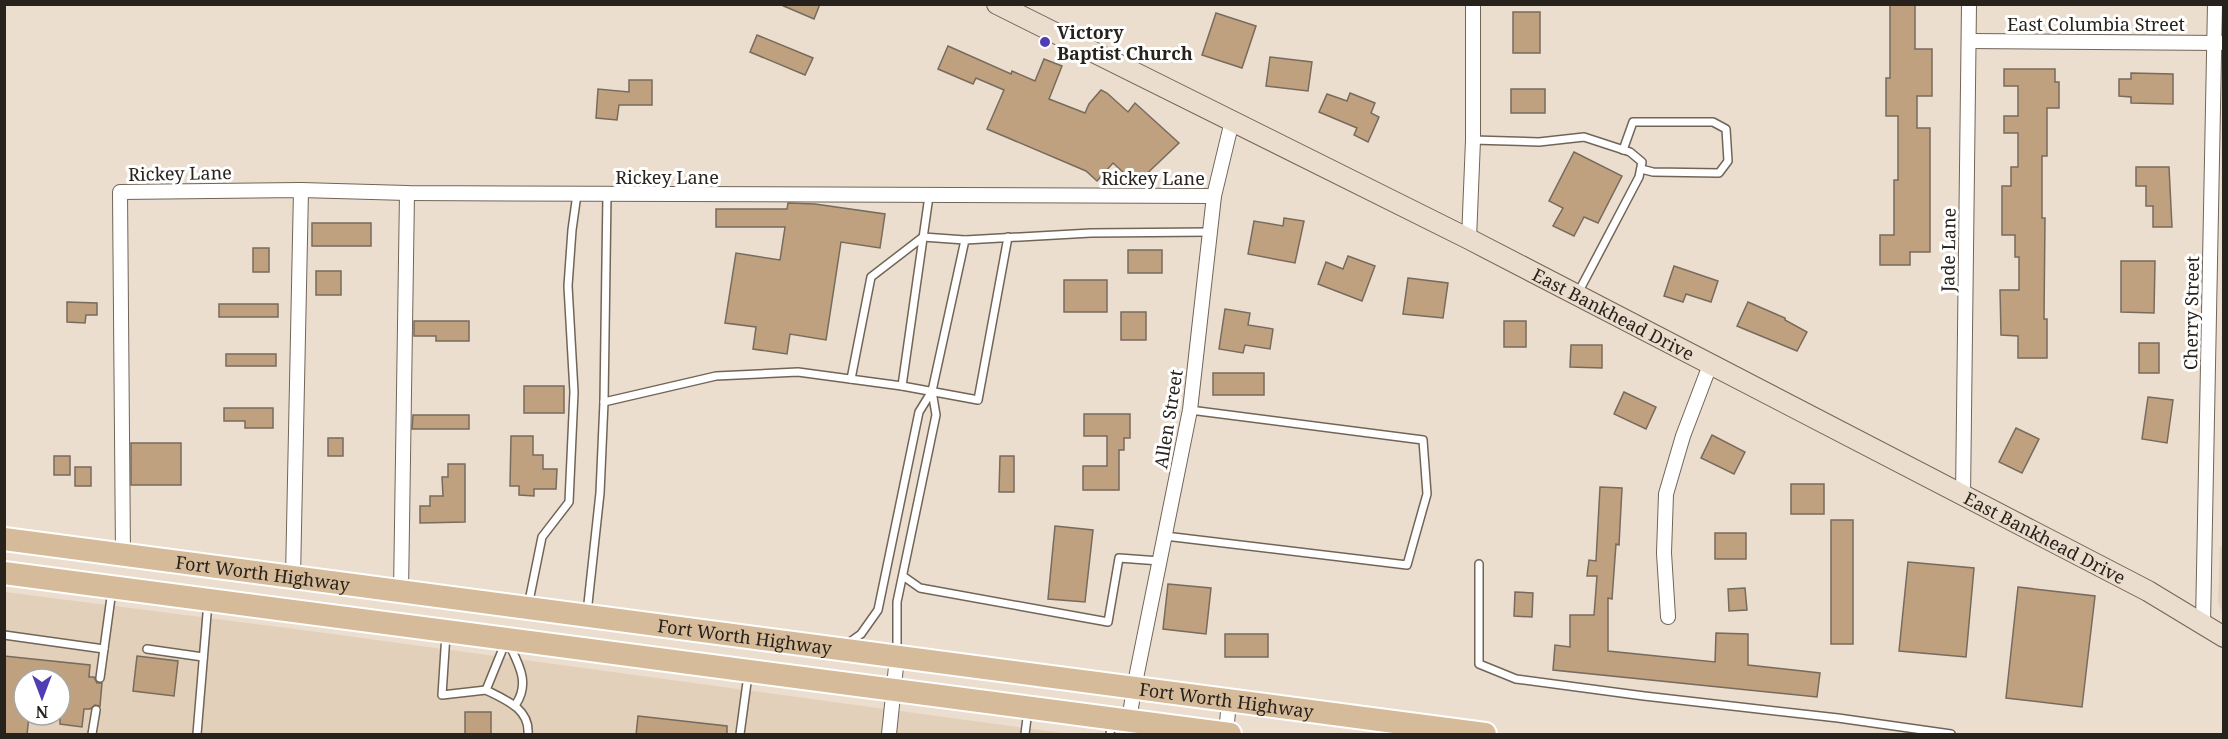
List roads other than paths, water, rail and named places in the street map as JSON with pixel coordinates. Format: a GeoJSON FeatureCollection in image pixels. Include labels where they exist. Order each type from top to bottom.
{"type":"FeatureCollection","features":[{"type":"Feature","properties":{"kind":"main road","name":"Fort Worth Highway"},"geometry":{"type":"LineString","coordinates":[[4,539],[1478,734]]}},
{"type":"Feature","properties":{"kind":"main road"},"geometry":{"type":"LineString","coordinates":[[208,600],[213,567]]}},
{"type":"Feature","properties":{"kind":"main road","name":"Fort Worth Highway"},"geometry":{"type":"LineString","coordinates":[[4,573],[1029,708],[1117,725],[1227,734]]}},
{"type":"Feature","properties":{"kind":"main road"},"geometry":{"type":"LineString","coordinates":[[507,639],[519,607]]}},
{"type":"Feature","properties":{"kind":"street","name":"East Bankhead Drive"},"geometry":{"type":"LineString","coordinates":[[997,4],[1469,239],[2148,591],[2223,637]]}},
{"type":"Feature","properties":{"kind":"street"},"geometry":{"type":"LineString","coordinates":[[1469,239],[1473,140],[1473,4]]}},
{"type":"Feature","properties":{"kind":"street","name":"Jade Lane"},"geometry":{"type":"LineString","coordinates":[[1963,496],[1969,4]]}},
{"type":"Feature","properties":{"kind":"street","name":"Cherry Street"},"geometry":{"type":"LineString","coordinates":[[2203,623],[2219,43],[2215,4]]}},
{"type":"Feature","properties":{"kind":"street","name":"East Columbia Street"},"geometry":{"type":"LineString","coordinates":[[1969,41],[2219,43]]}},
{"type":"Feature","properties":{"kind":"street","name":"Allen Street"},"geometry":{"type":"LineString","coordinates":[[1117,725],[1134,688],[1190,410],[1214,196],[1232,121]]}},
{"type":"Feature","properties":{"kind":"street"},"geometry":{"type":"LineString","coordinates":[[293,577],[301,190]]}},
{"type":"Feature","properties":{"kind":"street","name":"Rickey Lane"},"geometry":{"type":"LineString","coordinates":[[123,555],[120,192],[301,190],[408,193],[1214,196]]}},
{"type":"Feature","properties":{"kind":"street"},"geometry":{"type":"LineString","coordinates":[[401,592],[408,193]]}},
{"type":"Feature","properties":{"kind":"street"},"geometry":{"type":"LineString","coordinates":[[1668,616],[1664,553],[1666,494],[1683,436],[1710,365]]}},
{"type":"Feature","properties":{"kind":"street"},"geometry":{"type":"LineString","coordinates":[[889,735],[897,657]]}},
{"type":"Feature","properties":{"kind":"street"},"geometry":{"type":"LineString","coordinates":[[1227,734],[1229,701]]}},
{"type":"Feature","properties":{"kind":"lane"},"geometry":{"type":"LineString","coordinates":[[1623,150],[1633,122],[1713,122],[1726,129],[1728,161],[1719,173],[1653,172],[1641,169]]}},
{"type":"Feature","properties":{"kind":"lane"},"geometry":{"type":"LineString","coordinates":[[1473,140],[1539,142],[1584,137],[1630,152],[1642,162],[1639,177],[1577,295]]}},
{"type":"Feature","properties":{"kind":"lane"},"geometry":{"type":"LineString","coordinates":[[519,607],[542,537],[569,501],[574,392],[568,286],[577,194]]}},
{"type":"Feature","properties":{"kind":"lane"},"geometry":{"type":"LineString","coordinates":[[586,616],[600,493],[608,194]]}},
{"type":"Feature","properties":{"kind":"lane"},"geometry":{"type":"LineString","coordinates":[[902,386],[929,196]]}},
{"type":"Feature","properties":{"kind":"lane"},"geometry":{"type":"LineString","coordinates":[[851,379],[872,277],[923,237],[966,240],[1091,233],[1210,232]]}},
{"type":"Feature","properties":{"kind":"lane"},"geometry":{"type":"LineString","coordinates":[[604,402],[716,376],[798,372],[978,399],[1008,237]]}},
{"type":"Feature","properties":{"kind":"lane"},"geometry":{"type":"LineString","coordinates":[[840,649],[861,634],[878,610],[919,412],[932,391],[966,240]]}},
{"type":"Feature","properties":{"kind":"lane"},"geometry":{"type":"LineString","coordinates":[[897,657],[897,602],[936,415],[932,391]]}},
{"type":"Feature","properties":{"kind":"lane"},"geometry":{"type":"LineString","coordinates":[[1165,536],[1407,565],[1427,494],[1423,440],[1190,410]]}},
{"type":"Feature","properties":{"kind":"lane"},"geometry":{"type":"LineString","coordinates":[[903,576],[920,588],[1108,622],[1119,558],[1160,561]]}},
{"type":"Feature","properties":{"kind":"lane"},"geometry":{"type":"LineString","coordinates":[[1479,564],[1479,664],[1516,679],[1838,718],[1951,735]]}},
{"type":"Feature","properties":{"kind":"lane"},"geometry":{"type":"LineString","coordinates":[[100,678],[112,587]]}},
{"type":"Feature","properties":{"kind":"lane"},"geometry":{"type":"LineString","coordinates":[[197,735],[208,600]]}},
{"type":"Feature","properties":{"kind":"lane"},"geometry":{"type":"LineString","coordinates":[[446,631],[442,695],[486,690],[516,704],[528,725],[528,735]]}},
{"type":"Feature","properties":{"kind":"lane"},"geometry":{"type":"LineString","coordinates":[[4,635],[104,649]]}},
{"type":"Feature","properties":{"kind":"lane"},"geometry":{"type":"LineString","coordinates":[[486,690],[507,639]]}},
{"type":"Feature","properties":{"kind":"lane"},"geometry":{"type":"LineString","coordinates":[[507,639],[521,671],[523,693],[516,704]]}},
{"type":"Feature","properties":{"kind":"lane"},"geometry":{"type":"LineString","coordinates":[[147,650],[203,657]]}},
{"type":"Feature","properties":{"kind":"lane"},"geometry":{"type":"LineString","coordinates":[[740,735],[748,671]]}},
{"type":"Feature","properties":{"kind":"lane"},"geometry":{"type":"LineString","coordinates":[[1025,735],[1029,708]]}},
{"type":"Feature","properties":{"kind":"lane"},"geometry":{"type":"LineString","coordinates":[[92,735],[96,710]]}},
{"type":"Feature","properties":{"kind":"place","name":"Victory Baptist Church"},"geometry":{"type":"Point","coordinates":[1045,42]}}]}
